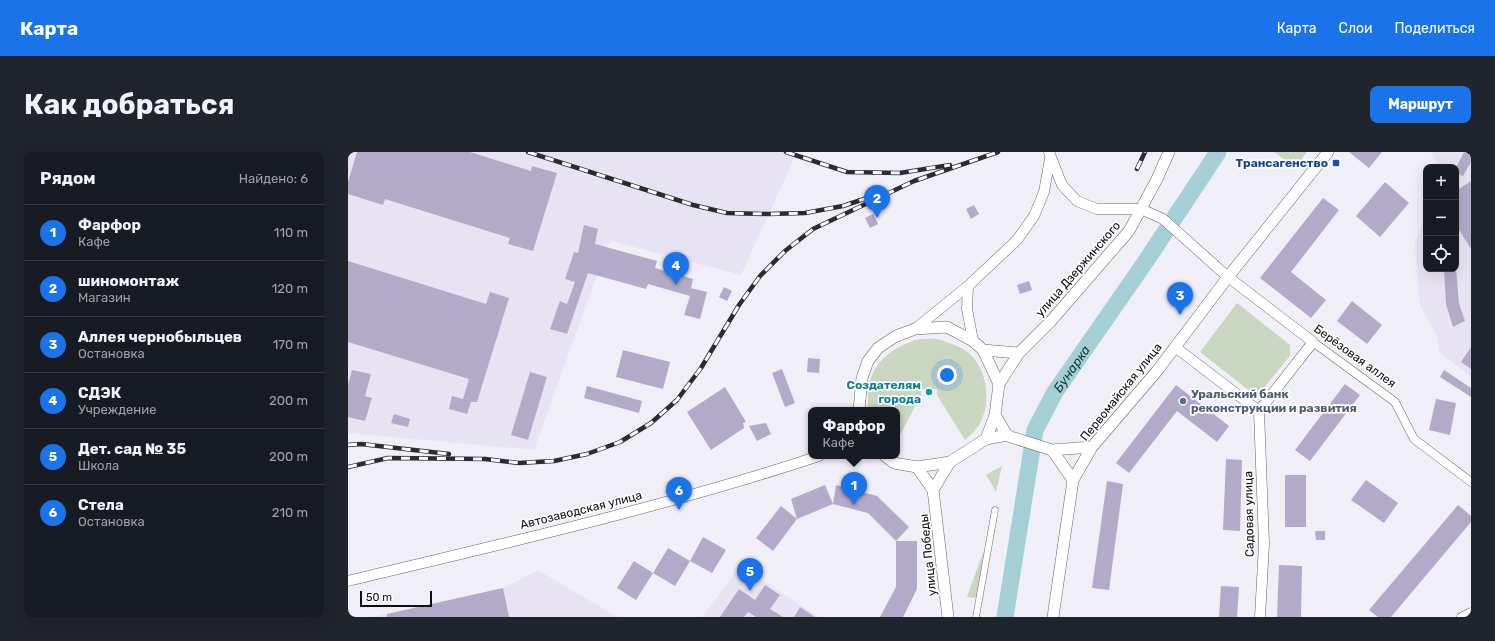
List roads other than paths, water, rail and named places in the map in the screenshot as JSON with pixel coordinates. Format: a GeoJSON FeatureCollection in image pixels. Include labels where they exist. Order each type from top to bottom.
{"type":"FeatureCollection","features":[{"type":"Feature","properties":{"kind":"main road","name":"улица Дзержинского"},"geometry":{"type":"LineString","coordinates":[[999,384],[1019,353],[1051,321],[1129,231],[1157,179],[1169,152]]}},
{"type":"Feature","properties":{"kind":"main road"},"geometry":{"type":"LineString","coordinates":[[1228,277],[1328,152]]}},
{"type":"Feature","properties":{"kind":"main road","name":"Первомайская улица"},"geometry":{"type":"LineString","coordinates":[[1053,617],[1073,480],[1092,447],[1157,371],[1228,277]]}},
{"type":"Feature","properties":{"kind":"main road"},"geometry":{"type":"LineString","coordinates":[[859,407],[862,378],[868,361],[878,348],[896,336],[915,329],[947,327],[973,341],[983,350],[999,384],[995,415],[986,439]]}},
{"type":"Feature","properties":{"kind":"main road"},"geometry":{"type":"LineString","coordinates":[[983,350],[1019,353]]}},
{"type":"Feature","properties":{"kind":"main road"},"geometry":{"type":"LineString","coordinates":[[995,415],[1007,435]]}},
{"type":"Feature","properties":{"kind":"main road"},"geometry":{"type":"LineString","coordinates":[[889,459],[894,463],[917,467],[950,462],[986,439],[1007,435],[1048,449],[1092,447]]}},
{"type":"Feature","properties":{"kind":"main road"},"geometry":{"type":"LineString","coordinates":[[1048,449],[1073,480]]}},
{"type":"Feature","properties":{"kind":"main road"},"geometry":{"type":"LineString","coordinates":[[917,467],[932,490],[950,462]]}},
{"type":"Feature","properties":{"kind":"main road","name":"улица Победы"},"geometry":{"type":"LineString","coordinates":[[932,490],[948,617]]}},
{"type":"Feature","properties":{"kind":"street"},"geometry":{"type":"LineString","coordinates":[[1050,155],[1062,185],[1077,201],[1096,209],[1141,209]]}},
{"type":"Feature","properties":{"kind":"street"},"geometry":{"type":"LineString","coordinates":[[915,329],[968,286],[1017,240],[1034,216],[1044,192],[1050,155]]}},
{"type":"Feature","properties":{"kind":"street","name":"Берёзовая аллея"},"geometry":{"type":"LineString","coordinates":[[1141,209],[1163,219],[1228,277],[1395,402],[1414,439],[1471,482]]}},
{"type":"Feature","properties":{"kind":"street"},"geometry":{"type":"LineString","coordinates":[[968,286],[967,309],[973,341]]}},
{"type":"Feature","properties":{"kind":"street"},"geometry":{"type":"LineString","coordinates":[[1176,347],[1259,411],[1313,342]]}},
{"type":"Feature","properties":{"kind":"street","name":"Садовая улица"},"geometry":{"type":"LineString","coordinates":[[1259,411],[1264,544],[1260,617]]}},
{"type":"Feature","properties":{"kind":"street","name":"Автозаводская улица"},"geometry":{"type":"LineString","coordinates":[[348,580],[594,522],[772,472],[810,459]]}},
{"type":"Feature","properties":{"kind":"street"},"geometry":{"type":"LineString","coordinates":[[976,617],[995,510]]}},
{"type":"Feature","properties":{"kind":"street"},"geometry":{"type":"LineString","coordinates":[[1461,617],[1471,612]]}},
{"type":"Feature","properties":{"kind":"waterway","name":"Бунарка"},"geometry":{"type":"LineString","coordinates":[[1005,617],[1035,430],[1055,392],[1146,261],[1218,152]]}},
{"type":"Feature","properties":{"kind":"railway"},"geometry":{"type":"LineString","coordinates":[[528,152],[693,205],[727,213],[805,213],[843,206],[873,196]]}},
{"type":"Feature","properties":{"kind":"railway"},"geometry":{"type":"LineString","coordinates":[[786,152],[847,172],[900,173],[950,165]]}},
{"type":"Feature","properties":{"kind":"railway"},"geometry":{"type":"LineString","coordinates":[[348,467],[388,458],[485,459],[519,463],[554,461],[587,454],[620,442],[651,423],[677,400],[701,368],[739,305],[760,276],[785,251],[813,229],[914,181],[998,152]]}},
{"type":"Feature","properties":{"kind":"railway"},"geometry":{"type":"LineString","coordinates":[[1137,169],[1145,152]]}},
{"type":"Feature","properties":{"kind":"railway"},"geometry":{"type":"LineString","coordinates":[[348,445],[361,444],[449,454]]}},
{"type":"Feature","properties":{"kind":"place","name":"Трансагенство"},"geometry":{"type":"Point","coordinates":[1336,163]}},
{"type":"Feature","properties":{"kind":"place","name":"шиномонтаж"},"geometry":{"type":"Point","coordinates":[877,218]}},
{"type":"Feature","properties":{"kind":"place","name":"СДЭК"},"geometry":{"type":"Point","coordinates":[676,285]}},
{"type":"Feature","properties":{"kind":"place","name":"Аллея чернобыльцев"},"geometry":{"type":"Point","coordinates":[1180,315]}},
{"type":"Feature","properties":{"kind":"place","name":"Создателям города"},"geometry":{"type":"Point","coordinates":[929,392]}},
{"type":"Feature","properties":{"kind":"place","name":"Уральский банк реконструкции и развития"},"geometry":{"type":"Point","coordinates":[1183,401]}},
{"type":"Feature","properties":{"kind":"place","name":"Фарфор"},"geometry":{"type":"Point","coordinates":[854,505]}},
{"type":"Feature","properties":{"kind":"place","name":"Стела"},"geometry":{"type":"Point","coordinates":[679,510]}},
{"type":"Feature","properties":{"kind":"place","name":"Дет. сад № 35"},"geometry":{"type":"Point","coordinates":[750,591]}}]}
